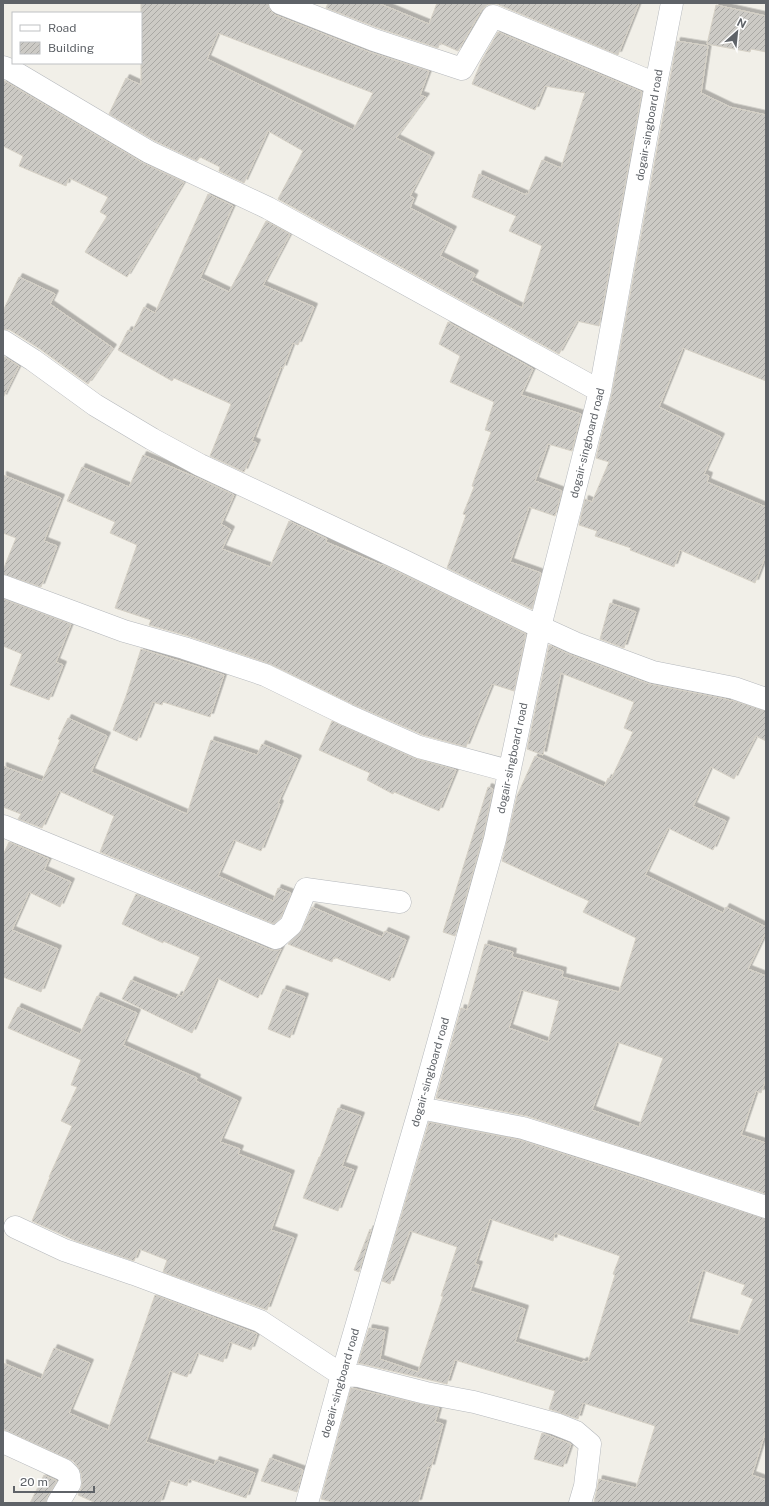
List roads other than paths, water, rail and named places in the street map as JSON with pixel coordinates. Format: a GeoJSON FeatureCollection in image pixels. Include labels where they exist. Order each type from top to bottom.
{"type":"FeatureCollection","features":[{"type":"Feature","properties":{"kind":"street"},"geometry":{"type":"LineString","coordinates":[[280,3],[374,40],[462,70],[493,16],[656,84]]}},
{"type":"Feature","properties":{"kind":"street","name":"dogair-singboard road"},"geometry":{"type":"LineString","coordinates":[[306,1503],[420,1108],[495,839],[540,627],[600,391],[672,3]]}},
{"type":"Feature","properties":{"kind":"street"},"geometry":{"type":"LineString","coordinates":[[3,67],[11,70],[149,152],[268,208],[387,275],[497,333],[600,391]]}},
{"type":"Feature","properties":{"kind":"street"},"geometry":{"type":"LineString","coordinates":[[3,341],[33,360],[95,405],[152,439],[200,465],[540,627],[575,643],[653,672],[734,688],[766,699]]}},
{"type":"Feature","properties":{"kind":"street"},"geometry":{"type":"LineString","coordinates":[[3,586],[124,631],[184,648],[265,675],[347,716],[419,747],[509,771]]}},
{"type":"Feature","properties":{"kind":"street"},"geometry":{"type":"LineString","coordinates":[[3,826],[276,938],[291,926],[306,889],[400,902]]}},
{"type":"Feature","properties":{"kind":"street"},"geometry":{"type":"LineString","coordinates":[[420,1108],[523,1128],[766,1207]]}},
{"type":"Feature","properties":{"kind":"street"},"geometry":{"type":"LineString","coordinates":[[15,1227],[64,1250],[134,1274],[260,1321],[342,1375],[359,1376],[426,1393],[474,1402],[556,1424],[576,1432],[590,1444],[585,1486],[580,1503]]}},
{"type":"Feature","properties":{"kind":"street"},"geometry":{"type":"LineString","coordinates":[[3,1442],[64,1470],[69,1475],[70,1483],[58,1503]]}}]}
